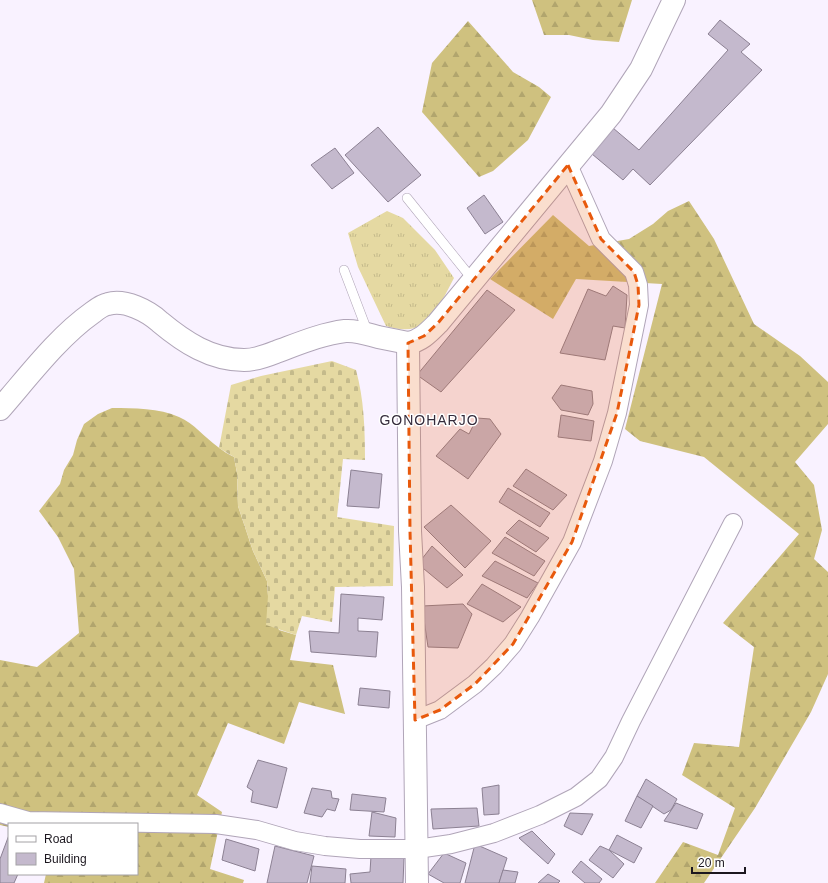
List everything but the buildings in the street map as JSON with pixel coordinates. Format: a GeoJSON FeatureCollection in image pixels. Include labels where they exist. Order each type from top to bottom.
{"type":"FeatureCollection","features":[{"type":"Feature","properties":{"kind":"street"},"geometry":{"type":"LineString","coordinates":[[0,409],[78,322],[108,304],[124,303],[138,308],[153,316],[171,332],[192,345],[209,354],[227,359],[244,360],[258,358],[323,336],[346,331],[368,334],[408,343],[416,342],[438,323],[611,114],[641,69],[674,0]]}},
{"type":"Feature","properties":{"kind":"street"},"geometry":{"type":"LineString","coordinates":[[414,720],[440,710],[475,684],[494,666],[513,644],[530,618],[572,542],[603,461],[617,413],[639,305],[638,285],[634,272],[601,239],[568,165]]}},
{"type":"Feature","properties":{"kind":"street"},"geometry":{"type":"LineString","coordinates":[[408,343],[417,883]]}},
{"type":"Feature","properties":{"kind":"street"},"geometry":{"type":"LineString","coordinates":[[0,813],[28,821],[216,824],[257,830],[295,841],[324,846],[360,849],[417,849],[451,844],[494,832],[540,815],[576,797],[599,779],[614,757],[733,523]]}},
{"type":"Feature","properties":{"kind":"lane"},"geometry":{"type":"LineString","coordinates":[[407,198],[473,280]]}},
{"type":"Feature","properties":{"kind":"lane"},"geometry":{"type":"LineString","coordinates":[[344,270],[368,334]]}},
{"type":"Feature","properties":{"kind":"highlighted area"},"geometry":{"type":"Polygon","coordinates":[[[568,165],[601,239],[634,272],[638,285],[639,305],[617,413],[572,542],[513,644],[475,684],[440,710],[415,720],[410,531],[408,343],[424,336],[438,323],[568,165]]]}},
{"type":"Feature","properties":{"kind":"green space"},"geometry":{"type":"Polygon","coordinates":[[[532,0],[632,0],[619,42],[593,40],[569,35],[544,35],[532,0]]]}},
{"type":"Feature","properties":{"kind":"green space"},"geometry":{"type":"Polygon","coordinates":[[[468,21],[513,72],[539,87],[551,97],[528,140],[493,171],[479,177],[422,112],[432,63],[468,21]]]}},
{"type":"Feature","properties":{"kind":"green space"},"geometry":{"type":"Polygon","coordinates":[[[689,201],[714,239],[754,324],[800,356],[828,382],[828,424],[795,462],[814,485],[822,530],[814,559],[828,572],[828,674],[811,712],[755,808],[704,883],[655,883],[683,842],[718,855],[735,808],[682,775],[694,743],[739,747],[754,647],[723,623],[799,534],[704,457],[640,441],[625,429],[662,284],[576,279],[553,319],[490,279],[553,215],[589,246],[629,239],[653,224],[668,211],[689,201]]]}},
{"type":"Feature","properties":{"kind":"green space"},"geometry":{"type":"Polygon","coordinates":[[[387,211],[403,218],[435,250],[454,278],[440,304],[428,320],[420,326],[411,329],[399,329],[386,326],[358,267],[348,233],[387,211]]]}},
{"type":"Feature","properties":{"kind":"green space"},"geometry":{"type":"Polygon","coordinates":[[[332,361],[356,370],[364,414],[365,437],[365,460],[343,459],[337,517],[394,526],[393,586],[335,587],[332,622],[302,616],[296,635],[266,625],[268,596],[267,581],[253,551],[238,506],[237,473],[234,457],[219,448],[231,385],[261,376],[332,361]]]}},
{"type":"Feature","properties":{"kind":"green space"},"geometry":{"type":"Polygon","coordinates":[[[112,408],[138,408],[171,414],[190,423],[213,443],[234,457],[237,473],[238,506],[253,551],[267,581],[268,596],[279,630],[296,635],[290,660],[333,665],[345,714],[299,702],[284,744],[228,723],[197,795],[222,812],[210,869],[244,880],[243,883],[44,883],[46,875],[138,875],[138,823],[8,823],[8,827],[0,825],[0,660],[37,667],[79,633],[74,569],[58,537],[39,511],[60,484],[64,470],[73,455],[77,440],[84,424],[98,414],[112,408]]]}},
{"type":"Feature","properties":{"kind":"district","name":"GONOHARJO"},"geometry":{"type":"Point","coordinates":[429,420]}}]}
